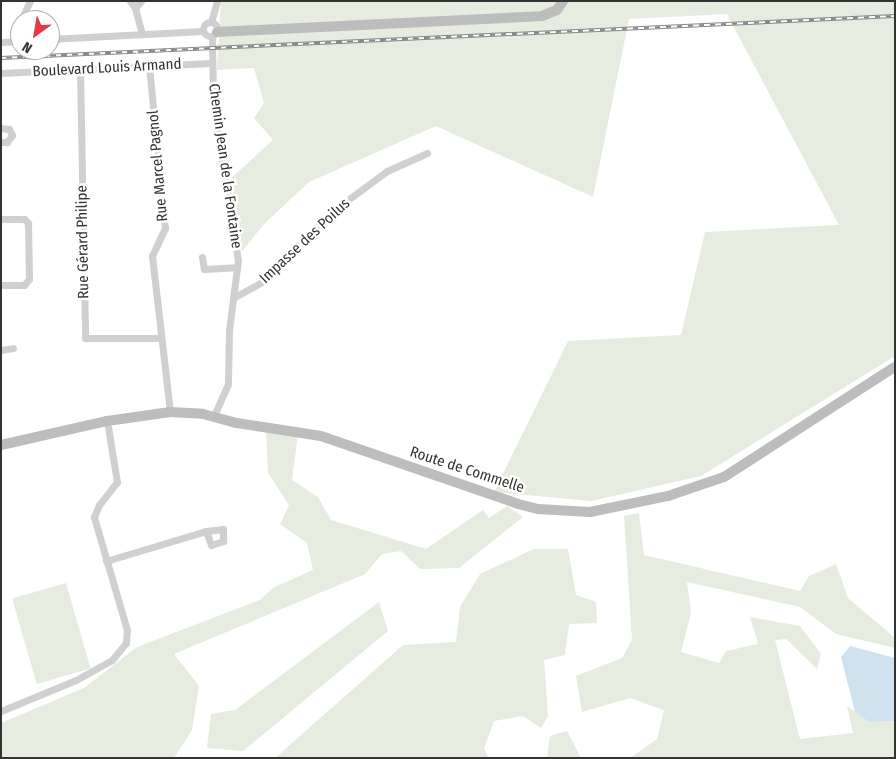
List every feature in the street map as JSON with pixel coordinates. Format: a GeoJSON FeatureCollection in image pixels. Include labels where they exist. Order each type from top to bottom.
{"type":"FeatureCollection","features":[{"type":"Feature","properties":{"kind":"street"},"geometry":{"type":"LineString","coordinates":[[130,1],[135,8],[142,34]]}},
{"type":"Feature","properties":{"kind":"street"},"geometry":{"type":"LineString","coordinates":[[135,8],[140,1]]}},
{"type":"Feature","properties":{"kind":"street"},"geometry":{"type":"LineString","coordinates":[[211,22],[217,1]]}},
{"type":"Feature","properties":{"kind":"street"},"geometry":{"type":"LineString","coordinates":[[60,38],[203,31],[215,34],[542,16],[557,10],[563,1]]}},
{"type":"Feature","properties":{"kind":"street"},"geometry":{"type":"LineString","coordinates":[[203,31],[204,24],[211,22],[216,24],[215,34]]}},
{"type":"Feature","properties":{"kind":"street","name":"Chemin Jean de la Fontaine"},"geometry":{"type":"LineString","coordinates":[[213,416],[228,384],[229,330],[237,267],[213,103],[212,63],[215,34]]}},
{"type":"Feature","properties":{"kind":"street","name":"Boulevard Louis Armand"},"geometry":{"type":"LineString","coordinates":[[1,73],[212,63]]}},
{"type":"Feature","properties":{"kind":"street","name":"Rue Marcel Pagnol"},"geometry":{"type":"LineString","coordinates":[[149,66],[165,228],[152,256],[170,412]]}},
{"type":"Feature","properties":{"kind":"street","name":"Rue Gérard Philipe"},"geometry":{"type":"LineString","coordinates":[[80,70],[85,338],[161,338]]}},
{"type":"Feature","properties":{"kind":"street"},"geometry":{"type":"LineString","coordinates":[[1,128],[9,129],[12,135],[7,142],[1,142]]}},
{"type":"Feature","properties":{"kind":"street","name":"Impasse des Poilus"},"geometry":{"type":"LineString","coordinates":[[233,298],[265,280],[334,210],[387,172],[427,153]]}},
{"type":"Feature","properties":{"kind":"street"},"geometry":{"type":"LineString","coordinates":[[1,219],[24,219],[28,223],[29,279],[24,284],[1,285]]}},
{"type":"Feature","properties":{"kind":"street","name":"Chemin Jean de la Fontaine"},"geometry":{"type":"LineString","coordinates":[[202,257],[204,268],[237,267]]}},
{"type":"Feature","properties":{"kind":"street"},"geometry":{"type":"LineString","coordinates":[[1,350],[13,348]]}},
{"type":"Feature","properties":{"kind":"street","name":"Route de Commelle"},"geometry":{"type":"LineString","coordinates":[[1,445],[107,421],[170,412],[213,416],[321,436],[518,504],[545,510],[590,512],[668,496],[724,477],[895,367]]}},
{"type":"Feature","properties":{"kind":"street"},"geometry":{"type":"LineString","coordinates":[[1,711],[76,680],[112,660],[126,643],[127,630],[94,517],[98,505],[118,482],[107,421]]}},
{"type":"Feature","properties":{"kind":"street"},"geometry":{"type":"LineString","coordinates":[[106,561],[206,531]]}},
{"type":"Feature","properties":{"kind":"shaded area"},"geometry":{"type":"Polygon","coordinates":[[[221,1],[895,1],[895,356],[701,476],[591,501],[494,492],[568,341],[681,335],[705,232],[839,225],[727,14],[629,19],[593,197],[436,126],[309,182],[265,223],[242,251],[231,178],[273,140],[254,118],[264,103],[254,68],[217,70],[221,1]]]}},
{"type":"Feature","properties":{"kind":"shaded area"},"geometry":{"type":"Polygon","coordinates":[[[266,432],[298,434],[292,480],[318,497],[331,520],[426,549],[483,510],[489,518],[507,506],[523,517],[459,568],[420,569],[401,551],[382,554],[365,574],[174,654],[199,686],[192,730],[174,758],[1,758],[1,723],[84,688],[137,647],[260,600],[273,588],[313,570],[307,543],[280,524],[289,505],[268,473],[266,432]]]}},
{"type":"Feature","properties":{"kind":"shaded area"},"geometry":{"type":"Polygon","coordinates":[[[639,513],[644,555],[800,591],[809,576],[836,564],[848,598],[895,638],[895,648],[836,634],[800,607],[687,582],[691,613],[681,652],[719,663],[726,651],[758,644],[750,617],[800,626],[821,654],[817,669],[786,639],[775,640],[800,739],[853,733],[847,706],[869,722],[895,721],[895,758],[630,758],[657,739],[664,710],[630,698],[582,712],[576,676],[622,658],[632,640],[624,516],[639,513]]]}},
{"type":"Feature","properties":{"kind":"shaded area"},"geometry":{"type":"Polygon","coordinates":[[[534,549],[568,549],[576,595],[596,602],[597,623],[569,624],[565,655],[544,660],[548,716],[541,728],[523,716],[494,721],[484,748],[489,758],[275,758],[403,645],[456,642],[460,607],[480,574],[534,549]]]}},
{"type":"Feature","properties":{"kind":"shaded area"},"geometry":{"type":"Polygon","coordinates":[[[66,583],[91,669],[37,684],[12,598],[66,583]]]}},
{"type":"Feature","properties":{"kind":"shaded area"},"geometry":{"type":"Polygon","coordinates":[[[379,602],[388,631],[243,751],[207,748],[211,714],[235,710],[379,602]]]}},
{"type":"Feature","properties":{"kind":"shaded area"},"geometry":{"type":"Polygon","coordinates":[[[567,731],[581,758],[547,758],[550,736],[567,731]]]}},
{"type":"Feature","properties":{"kind":"water"},"geometry":{"type":"Polygon","coordinates":[[[850,646],[895,658],[895,721],[869,722],[855,712],[841,657],[850,646]]]}},
{"type":"Feature","properties":{"kind":"railway"},"geometry":{"type":"LineString","coordinates":[[1,58],[895,16]]}}]}
